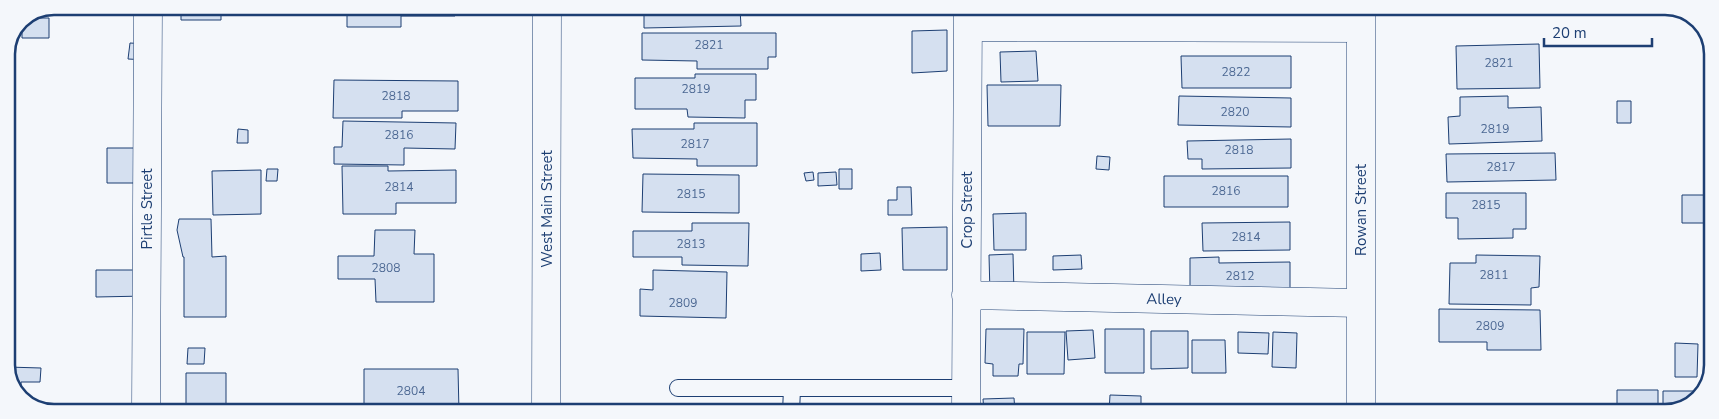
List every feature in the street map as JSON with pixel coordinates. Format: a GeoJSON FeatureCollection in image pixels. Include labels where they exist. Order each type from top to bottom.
{"type":"FeatureCollection","features":[{"type":"Feature","properties":{"kind":"street","name":"Pirtle Street"},"geometry":{"type":"LineString","coordinates":[[146,404],[148,15]]}},
{"type":"Feature","properties":{"kind":"street","name":"West Main Street"},"geometry":{"type":"LineString","coordinates":[[546,404],[547,15]]}},
{"type":"Feature","properties":{"kind":"street"},"geometry":{"type":"LineString","coordinates":[[968,17],[1361,18]]}},
{"type":"Feature","properties":{"kind":"street","name":"Crop Street"},"geometry":{"type":"LineString","coordinates":[[966,400],[968,17]]}},
{"type":"Feature","properties":{"kind":"street","name":"Rowan Street"},"geometry":{"type":"LineString","coordinates":[[1361,18],[1361,404]]}},
{"type":"Feature","properties":{"kind":"street","name":"Alley"},"geometry":{"type":"LineString","coordinates":[[966,295],[1361,303]]}},
{"type":"Feature","properties":{"kind":"lane"},"geometry":{"type":"LineString","coordinates":[[678,388],[792,389],[966,400]]}},
{"type":"Feature","properties":{"kind":"lane"},"geometry":{"type":"LineString","coordinates":[[791,404],[792,389]]}},
{"type":"Feature","properties":{"kind":"building"},"geometry":{"type":"Polygon","coordinates":[[[181,15],[221,15],[221,20],[181,20],[181,15]]]}},
{"type":"Feature","properties":{"kind":"building"},"geometry":{"type":"Polygon","coordinates":[[[347,15],[455,15],[401,16],[401,27],[347,27],[347,15]]]}},
{"type":"Feature","properties":{"kind":"building"},"geometry":{"type":"Polygon","coordinates":[[[644,15],[740,15],[741,26],[644,28],[644,15]]]}},
{"type":"Feature","properties":{"kind":"building"},"geometry":{"type":"Polygon","coordinates":[[[984,15],[1028,15],[984,16],[984,15]]]}},
{"type":"Feature","properties":{"kind":"building"},"geometry":{"type":"Polygon","coordinates":[[[1037,15],[1060,15],[1060,18],[1037,18],[1037,15]]]}},
{"type":"Feature","properties":{"kind":"building"},"geometry":{"type":"Polygon","coordinates":[[[1162,15],[1184,15],[1184,16],[1162,15]]]}},
{"type":"Feature","properties":{"kind":"building"},"geometry":{"type":"Polygon","coordinates":[[[1203,15],[1225,15],[1225,17],[1203,18],[1203,15]]]}},
{"type":"Feature","properties":{"kind":"building"},"geometry":{"type":"Polygon","coordinates":[[[1244,15],[1273,15],[1273,17],[1244,18],[1244,15]]]}},
{"type":"Feature","properties":{"kind":"building"},"geometry":{"type":"Polygon","coordinates":[[[39,18],[49,18],[49,38],[22,38],[22,32],[26,26],[39,18]]]}},
{"type":"Feature","properties":{"kind":"building"},"geometry":{"type":"Polygon","coordinates":[[[947,30],[947,71],[912,73],[912,31],[947,30]]]}},
{"type":"Feature","properties":{"kind":"building"},"geometry":{"type":"Polygon","coordinates":[[[642,33],[776,33],[776,57],[768,57],[768,69],[697,69],[697,61],[642,60],[642,33]]]}},
{"type":"Feature","properties":{"kind":"building"},"geometry":{"type":"Polygon","coordinates":[[[130,43],[147,44],[147,60],[128,59],[130,43]]]}},
{"type":"Feature","properties":{"kind":"building"},"geometry":{"type":"Polygon","coordinates":[[[1539,44],[1540,88],[1457,89],[1456,46],[1539,44]]]}},
{"type":"Feature","properties":{"kind":"building"},"geometry":{"type":"Polygon","coordinates":[[[1036,51],[1038,81],[1001,82],[1000,52],[1036,51]]]}},
{"type":"Feature","properties":{"kind":"building"},"geometry":{"type":"Polygon","coordinates":[[[1181,56],[1291,56],[1291,88],[1182,88],[1181,56]]]}},
{"type":"Feature","properties":{"kind":"building"},"geometry":{"type":"Polygon","coordinates":[[[695,74],[756,74],[756,100],[745,100],[745,118],[688,117],[687,109],[635,109],[635,78],[695,78],[695,74]]]}},
{"type":"Feature","properties":{"kind":"building"},"geometry":{"type":"Polygon","coordinates":[[[334,80],[458,81],[458,111],[402,111],[402,118],[333,118],[334,80]]]}},
{"type":"Feature","properties":{"kind":"building"},"geometry":{"type":"Polygon","coordinates":[[[987,85],[1061,85],[1060,126],[988,126],[987,85]]]}},
{"type":"Feature","properties":{"kind":"building"},"geometry":{"type":"Polygon","coordinates":[[[1179,96],[1291,98],[1291,127],[1178,125],[1179,96]]]}},
{"type":"Feature","properties":{"kind":"building"},"geometry":{"type":"Polygon","coordinates":[[[1508,96],[1508,108],[1541,107],[1542,141],[1449,144],[1448,117],[1460,116],[1460,97],[1508,96]]]}},
{"type":"Feature","properties":{"kind":"building"},"geometry":{"type":"Polygon","coordinates":[[[1617,101],[1631,101],[1631,123],[1617,123],[1617,101]]]}},
{"type":"Feature","properties":{"kind":"building"},"geometry":{"type":"Polygon","coordinates":[[[343,121],[456,123],[455,149],[404,148],[404,165],[334,164],[334,147],[342,147],[343,121]]]}},
{"type":"Feature","properties":{"kind":"building"},"geometry":{"type":"Polygon","coordinates":[[[694,123],[757,123],[757,166],[697,166],[697,159],[633,158],[632,129],[694,129],[694,123]]]}},
{"type":"Feature","properties":{"kind":"building"},"geometry":{"type":"Polygon","coordinates":[[[238,129],[248,130],[248,143],[237,143],[238,129]]]}},
{"type":"Feature","properties":{"kind":"building"},"geometry":{"type":"Polygon","coordinates":[[[1291,139],[1291,168],[1202,169],[1202,159],[1188,159],[1187,141],[1291,139]]]}},
{"type":"Feature","properties":{"kind":"building"},"geometry":{"type":"Polygon","coordinates":[[[107,148],[137,148],[137,183],[107,183],[107,148]]]}},
{"type":"Feature","properties":{"kind":"building"},"geometry":{"type":"Polygon","coordinates":[[[1555,153],[1556,180],[1447,182],[1446,154],[1555,153]]]}},
{"type":"Feature","properties":{"kind":"building"},"geometry":{"type":"Polygon","coordinates":[[[1097,156],[1110,157],[1109,170],[1096,169],[1097,156]]]}},
{"type":"Feature","properties":{"kind":"building"},"geometry":{"type":"Polygon","coordinates":[[[342,166],[388,166],[388,171],[456,170],[456,203],[396,203],[396,214],[343,214],[342,166]]]}},
{"type":"Feature","properties":{"kind":"building"},"geometry":{"type":"Polygon","coordinates":[[[267,169],[278,169],[277,181],[266,181],[267,169]]]}},
{"type":"Feature","properties":{"kind":"building"},"geometry":{"type":"Polygon","coordinates":[[[839,169],[852,169],[852,189],[839,189],[839,169]]]}},
{"type":"Feature","properties":{"kind":"building"},"geometry":{"type":"Polygon","coordinates":[[[261,170],[261,214],[213,215],[212,171],[261,170]]]}},
{"type":"Feature","properties":{"kind":"building"},"geometry":{"type":"Polygon","coordinates":[[[813,172],[814,180],[806,181],[804,173],[813,172]]]}},
{"type":"Feature","properties":{"kind":"building"},"geometry":{"type":"Polygon","coordinates":[[[836,172],[837,185],[818,186],[818,173],[836,172]]]}},
{"type":"Feature","properties":{"kind":"building"},"geometry":{"type":"Polygon","coordinates":[[[643,174],[739,175],[739,213],[642,212],[643,174]]]}},
{"type":"Feature","properties":{"kind":"building"},"geometry":{"type":"Polygon","coordinates":[[[1164,176],[1288,176],[1288,207],[1164,207],[1164,176]]]}},
{"type":"Feature","properties":{"kind":"building"},"geometry":{"type":"Polygon","coordinates":[[[897,187],[911,187],[912,215],[888,215],[888,200],[897,200],[897,187]]]}},
{"type":"Feature","properties":{"kind":"building"},"geometry":{"type":"Polygon","coordinates":[[[1446,193],[1526,193],[1526,229],[1513,229],[1513,238],[1458,239],[1458,218],[1446,218],[1446,193]]]}},
{"type":"Feature","properties":{"kind":"building"},"geometry":{"type":"Polygon","coordinates":[[[1682,195],[1704,195],[1704,223],[1682,223],[1682,195]]]}},
{"type":"Feature","properties":{"kind":"building"},"geometry":{"type":"Polygon","coordinates":[[[1026,213],[1026,250],[994,250],[993,214],[1026,213]]]}},
{"type":"Feature","properties":{"kind":"building"},"geometry":{"type":"Polygon","coordinates":[[[179,219],[211,219],[212,257],[226,256],[226,317],[184,317],[184,257],[177,230],[179,219]]]}},
{"type":"Feature","properties":{"kind":"building"},"geometry":{"type":"Polygon","coordinates":[[[1290,222],[1290,250],[1203,251],[1202,223],[1290,222]]]}},
{"type":"Feature","properties":{"kind":"building"},"geometry":{"type":"Polygon","coordinates":[[[692,223],[749,223],[748,266],[682,265],[682,257],[633,257],[633,231],[692,231],[692,223]]]}},
{"type":"Feature","properties":{"kind":"building"},"geometry":{"type":"Polygon","coordinates":[[[947,227],[947,270],[903,270],[902,228],[947,227]]]}},
{"type":"Feature","properties":{"kind":"building"},"geometry":{"type":"Polygon","coordinates":[[[375,230],[415,230],[414,254],[434,254],[434,302],[376,302],[375,279],[338,279],[338,256],[374,256],[375,230]]]}},
{"type":"Feature","properties":{"kind":"building"},"geometry":{"type":"Polygon","coordinates":[[[880,253],[881,270],[861,271],[861,254],[880,253]]]}},
{"type":"Feature","properties":{"kind":"building"},"geometry":{"type":"Polygon","coordinates":[[[1013,254],[1014,293],[990,294],[989,255],[1013,254]]]}},
{"type":"Feature","properties":{"kind":"building"},"geometry":{"type":"Polygon","coordinates":[[[1081,255],[1082,269],[1053,270],[1053,256],[1081,255]]]}},
{"type":"Feature","properties":{"kind":"building"},"geometry":{"type":"Polygon","coordinates":[[[1476,255],[1540,256],[1539,287],[1531,288],[1531,305],[1449,304],[1450,263],[1476,263],[1476,255]]]}},
{"type":"Feature","properties":{"kind":"building"},"geometry":{"type":"Polygon","coordinates":[[[1219,257],[1219,263],[1290,262],[1290,290],[1190,292],[1190,258],[1219,257]]]}},
{"type":"Feature","properties":{"kind":"building"},"geometry":{"type":"Polygon","coordinates":[[[96,270],[146,270],[146,296],[96,297],[96,270]]]}},
{"type":"Feature","properties":{"kind":"building"},"geometry":{"type":"Polygon","coordinates":[[[653,270],[727,272],[726,318],[640,316],[640,289],[653,290],[653,270]]]}},
{"type":"Feature","properties":{"kind":"building"},"geometry":{"type":"Polygon","coordinates":[[[1439,309],[1540,310],[1541,350],[1487,350],[1487,342],[1439,342],[1439,309]]]}},
{"type":"Feature","properties":{"kind":"building"},"geometry":{"type":"Polygon","coordinates":[[[986,329],[1024,329],[1023,364],[1019,364],[1018,376],[993,376],[993,364],[985,363],[986,329]]]}},
{"type":"Feature","properties":{"kind":"building"},"geometry":{"type":"Polygon","coordinates":[[[1105,329],[1144,329],[1144,373],[1105,373],[1105,329]]]}},
{"type":"Feature","properties":{"kind":"building"},"geometry":{"type":"Polygon","coordinates":[[[1093,330],[1095,358],[1068,360],[1066,331],[1093,330]]]}},
{"type":"Feature","properties":{"kind":"building"},"geometry":{"type":"Polygon","coordinates":[[[1151,331],[1188,331],[1188,368],[1151,369],[1151,331]]]}},
{"type":"Feature","properties":{"kind":"building"},"geometry":{"type":"Polygon","coordinates":[[[1027,332],[1065,332],[1064,374],[1027,374],[1027,332]]]}},
{"type":"Feature","properties":{"kind":"building"},"geometry":{"type":"Polygon","coordinates":[[[1238,332],[1269,333],[1268,354],[1238,353],[1238,332]]]}},
{"type":"Feature","properties":{"kind":"building"},"geometry":{"type":"Polygon","coordinates":[[[1273,332],[1297,333],[1296,368],[1272,367],[1273,332]]]}},
{"type":"Feature","properties":{"kind":"building"},"geometry":{"type":"Polygon","coordinates":[[[1192,340],[1225,340],[1226,373],[1192,373],[1192,340]]]}},
{"type":"Feature","properties":{"kind":"building"},"geometry":{"type":"Polygon","coordinates":[[[1675,343],[1698,344],[1697,377],[1675,377],[1675,343]]]}},
{"type":"Feature","properties":{"kind":"building"},"geometry":{"type":"Polygon","coordinates":[[[188,348],[205,348],[204,364],[187,364],[188,348]]]}},
{"type":"Feature","properties":{"kind":"building"},"geometry":{"type":"Polygon","coordinates":[[[15,367],[41,368],[40,382],[21,382],[21,385],[16,375],[15,367]]]}},
{"type":"Feature","properties":{"kind":"building"},"geometry":{"type":"Polygon","coordinates":[[[364,369],[458,369],[459,404],[364,404],[364,369]]]}},
{"type":"Feature","properties":{"kind":"building"},"geometry":{"type":"Polygon","coordinates":[[[186,373],[226,373],[226,404],[186,404],[186,373]]]}},
{"type":"Feature","properties":{"kind":"building"},"geometry":{"type":"Polygon","coordinates":[[[1617,390],[1658,390],[1658,404],[1617,404],[1617,390]]]}},
{"type":"Feature","properties":{"kind":"building"},"geometry":{"type":"Polygon","coordinates":[[[1663,391],[1694,391],[1680,401],[1663,404],[1663,391]]]}},
{"type":"Feature","properties":{"kind":"building"},"geometry":{"type":"Polygon","coordinates":[[[1110,395],[1141,396],[1141,404],[1109,404],[1110,395]]]}},
{"type":"Feature","properties":{"kind":"building"},"geometry":{"type":"Polygon","coordinates":[[[1014,398],[1014,404],[983,404],[983,399],[1014,398]]]}}]}
